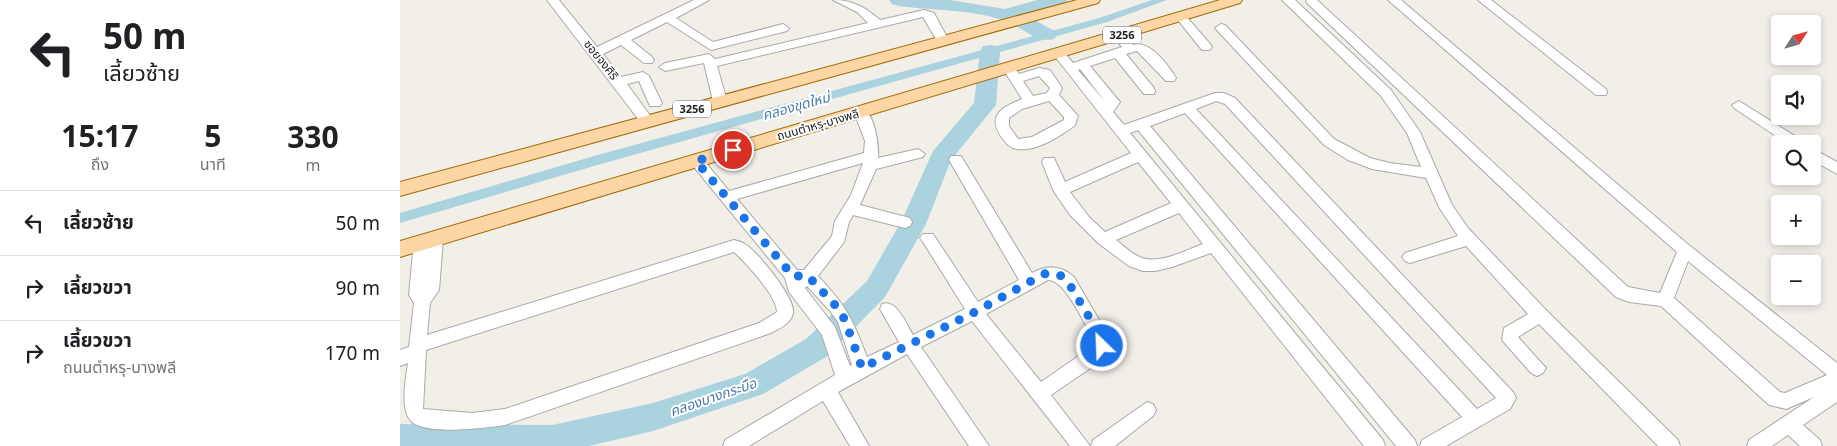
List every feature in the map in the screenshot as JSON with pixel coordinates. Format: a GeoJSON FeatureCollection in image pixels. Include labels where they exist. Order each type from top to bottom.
{"type":"FeatureCollection","features":[{"type":"Feature","properties":{"kind":"main road","name":"3256"},"geometry":{"type":"LineString","coordinates":[[400,189],[1093,0]]}},
{"type":"Feature","properties":{"kind":"main road","name":"ถนนตำหรุ-บางพลี"},"geometry":{"type":"LineString","coordinates":[[400,249],[861,112],[946,88],[1011,73],[1059,54],[1235,0]]}},
{"type":"Feature","properties":{"kind":"street","name":"ซอยจงศิริ"},"geometry":{"type":"LineString","coordinates":[[553,0],[647,121]]}},
{"type":"Feature","properties":{"kind":"street"},"geometry":{"type":"LineString","coordinates":[[595,53],[703,0]]}},
{"type":"Feature","properties":{"kind":"street"},"geometry":{"type":"LineString","coordinates":[[840,0],[860,10],[877,24]]}},
{"type":"Feature","properties":{"kind":"street"},"geometry":{"type":"LineString","coordinates":[[1288,0],[1386,93],[1413,132],[1446,207],[1469,239],[1540,315],[1671,446]]}},
{"type":"Feature","properties":{"kind":"street"},"geometry":{"type":"LineString","coordinates":[[1394,0],[1685,250],[1837,373]]}},
{"type":"Feature","properties":{"kind":"street"},"geometry":{"type":"LineString","coordinates":[[1484,0],[1601,92]]}},
{"type":"Feature","properties":{"kind":"street"},"geometry":{"type":"LineString","coordinates":[[1311,1],[1622,292],[1629,295],[1665,300],[1775,399],[1786,401],[1837,379]]}},
{"type":"Feature","properties":{"kind":"street"},"geometry":{"type":"LineString","coordinates":[[711,64],[917,14],[928,14],[944,41]]}},
{"type":"Feature","properties":{"kind":"street"},"geometry":{"type":"LineString","coordinates":[[1181,17],[1206,47]]}},
{"type":"Feature","properties":{"kind":"street"},"geometry":{"type":"LineString","coordinates":[[669,18],[712,46],[783,28]]}},
{"type":"Feature","properties":{"kind":"street"},"geometry":{"type":"LineString","coordinates":[[1221,28],[1329,142],[1342,152],[1364,163],[1396,171],[1430,173]]}},
{"type":"Feature","properties":{"kind":"street"},"geometry":{"type":"LineString","coordinates":[[1119,36],[1124,51],[1148,91]]}},
{"type":"Feature","properties":{"kind":"street"},"geometry":{"type":"LineString","coordinates":[[623,40],[648,60]]}},
{"type":"Feature","properties":{"kind":"street"},"geometry":{"type":"LineString","coordinates":[[1076,66],[1138,47],[1144,49],[1170,78]]}},
{"type":"Feature","properties":{"kind":"street"},"geometry":{"type":"LineString","coordinates":[[1059,54],[1076,66],[1104,111],[1376,446]]}},
{"type":"Feature","properties":{"kind":"street"},"geometry":{"type":"LineString","coordinates":[[665,67],[704,57],[708,58],[720,101]]}},
{"type":"Feature","properties":{"kind":"street"},"geometry":{"type":"LineString","coordinates":[[1011,73],[1046,73],[1056,88],[1052,96]]}},
{"type":"Feature","properties":{"kind":"street"},"geometry":{"type":"LineString","coordinates":[[1011,73],[1030,101]]}},
{"type":"Feature","properties":{"kind":"street"},"geometry":{"type":"LineString","coordinates":[[618,82],[643,76],[655,103]]}},
{"type":"Feature","properties":{"kind":"street"},"geometry":{"type":"LineString","coordinates":[[1052,96],[1071,116],[1070,122],[1064,127],[1028,144],[1017,144],[1011,140],[1000,125],[1000,120],[1007,112],[1030,101],[1052,96]]}},
{"type":"Feature","properties":{"kind":"street"},"geometry":{"type":"LineString","coordinates":[[1121,131],[1215,97],[1224,97],[1230,101],[1507,398],[1504,403],[1429,446]]}},
{"type":"Feature","properties":{"kind":"street"},"geometry":{"type":"LineString","coordinates":[[1739,105],[1784,135]]}},
{"type":"Feature","properties":{"kind":"street"},"geometry":{"type":"LineString","coordinates":[[1188,108],[1476,420]]}},
{"type":"Feature","properties":{"kind":"street"},"geometry":{"type":"LineString","coordinates":[[799,279],[839,238],[842,221],[851,209],[871,161],[872,141],[861,112]]}},
{"type":"Feature","properties":{"kind":"street"},"geometry":{"type":"LineString","coordinates":[[1141,124],[1408,446]]}},
{"type":"Feature","properties":{"kind":"street"},"geometry":{"type":"LineString","coordinates":[[726,197],[871,161],[918,154]]}},
{"type":"Feature","properties":{"kind":"street"},"geometry":{"type":"LineString","coordinates":[[1060,190],[1140,155]]}},
{"type":"Feature","properties":{"kind":"street"},"geometry":{"type":"LineString","coordinates":[[1821,159],[1837,170]]}},
{"type":"Feature","properties":{"kind":"street"},"geometry":{"type":"LineString","coordinates":[[956,160],[1029,283]]}},
{"type":"Feature","properties":{"kind":"street"},"geometry":{"type":"LineString","coordinates":[[696,161],[799,279],[829,332],[842,370]]}},
{"type":"Feature","properties":{"kind":"street"},"geometry":{"type":"LineString","coordinates":[[1049,162],[1060,190],[1076,215],[1133,262],[1146,265],[1169,262],[1214,246]]}},
{"type":"Feature","properties":{"kind":"street"},"geometry":{"type":"LineString","coordinates":[[1103,239],[1180,206]]}},
{"type":"Feature","properties":{"kind":"street"},"geometry":{"type":"LineString","coordinates":[[851,209],[905,222]]}},
{"type":"Feature","properties":{"kind":"street"},"geometry":{"type":"LineString","coordinates":[[928,238],[975,312],[1081,446]]}},
{"type":"Feature","properties":{"kind":"street"},"geometry":{"type":"LineString","coordinates":[[1410,256],[1469,239]]}},
{"type":"Feature","properties":{"kind":"street"},"geometry":{"type":"LineString","coordinates":[[400,358],[418,349],[734,246],[740,248],[773,288],[784,304],[785,311],[783,317],[765,328],[505,417],[472,421],[423,419],[416,414],[413,404],[418,349],[422,301],[418,295],[429,240]]}},
{"type":"Feature","properties":{"kind":"street"},"geometry":{"type":"LineString","coordinates":[[1665,300],[1685,250]]}},
{"type":"Feature","properties":{"kind":"street"},"geometry":{"type":"LineString","coordinates":[[738,444],[826,390],[842,370],[862,368],[975,312],[1044,274],[1051,273],[1062,276],[1101,337],[1102,346],[1098,354],[1038,394]]}},
{"type":"Feature","properties":{"kind":"street"},"geometry":{"type":"LineString","coordinates":[[799,279],[836,306],[845,320],[862,368]]}},
{"type":"Feature","properties":{"kind":"street"},"geometry":{"type":"LineString","coordinates":[[888,309],[910,345],[980,446]]}},
{"type":"Feature","properties":{"kind":"street"},"geometry":{"type":"LineString","coordinates":[[1537,368],[1510,340],[1510,333],[1540,315]]}},
{"type":"Feature","properties":{"kind":"street"},"geometry":{"type":"LineString","coordinates":[[826,390],[860,446]]}},
{"type":"Feature","properties":{"kind":"street"},"geometry":{"type":"LineString","coordinates":[[1756,446],[1837,392]]}},
{"type":"Feature","properties":{"kind":"street"},"geometry":{"type":"LineString","coordinates":[[1100,446],[1147,410]]}},
{"type":"Feature","properties":{"kind":"street"},"geometry":{"type":"LineString","coordinates":[[1790,425],[1813,446]]}},
{"type":"Feature","properties":{"kind":"waterway"},"geometry":{"type":"LineString","coordinates":[[899,0],[976,8],[995,12],[1031,24],[1047,35]]}},
{"type":"Feature","properties":{"kind":"waterway","name":"คลองบางกระบือ"},"geometry":{"type":"LineString","coordinates":[[1008,14],[1058,0]]}},
{"type":"Feature","properties":{"kind":"waterway","name":"คลองขุดใหม่"},"geometry":{"type":"LineString","coordinates":[[400,218],[594,161],[1103,20],[1162,0]]}},
{"type":"Feature","properties":{"kind":"waterway","name":"คลองบางกระบือ"},"geometry":{"type":"LineString","coordinates":[[400,438],[552,440],[653,417],[753,385],[816,348],[876,289],[913,224],[941,157],[985,105],[990,51]]}},
{"type":"Feature","properties":{"kind":"route"},"geometry":{"type":"LineString","coordinates":[[733,150],[696,161],[793,276],[808,276],[836,306],[845,320],[862,368],[975,312],[1044,274],[1051,273],[1062,276],[1068,282],[1101,337],[1102,346]]}}]}
